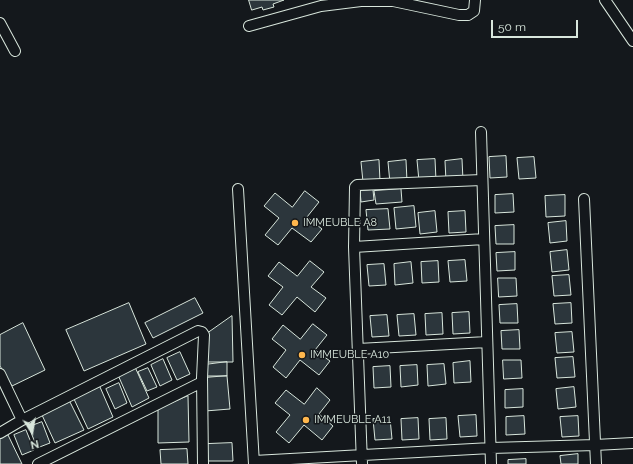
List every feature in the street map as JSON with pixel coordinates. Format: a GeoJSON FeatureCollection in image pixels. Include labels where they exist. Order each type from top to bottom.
{"type":"FeatureCollection","features":[{"type":"Feature","properties":{"kind":"street"},"geometry":{"type":"LineString","coordinates":[[249,26],[320,6],[361,1],[394,1],[468,16],[474,11],[475,0]]}},
{"type":"Feature","properties":{"kind":"street"},"geometry":{"type":"LineString","coordinates":[[605,0],[633,41]]}},
{"type":"Feature","properties":{"kind":"street"},"geometry":{"type":"LineString","coordinates":[[0,22],[16,51]]}},
{"type":"Feature","properties":{"kind":"street"},"geometry":{"type":"LineString","coordinates":[[481,132],[491,464]]}},
{"type":"Feature","properties":{"kind":"street"},"geometry":{"type":"LineString","coordinates":[[361,459],[354,247],[355,187],[357,185],[482,180]]}},
{"type":"Feature","properties":{"kind":"street"},"geometry":{"type":"LineString","coordinates":[[238,189],[254,462],[361,459],[491,448],[633,443]]}},
{"type":"Feature","properties":{"kind":"street"},"geometry":{"type":"LineString","coordinates":[[584,199],[596,464]]}},
{"type":"Feature","properties":{"kind":"street"},"geometry":{"type":"LineString","coordinates":[[354,247],[484,239]]}},
{"type":"Feature","properties":{"kind":"street"},"geometry":{"type":"LineString","coordinates":[[0,433],[22,420],[198,331],[202,332],[204,335],[202,382],[203,464]]}},
{"type":"Feature","properties":{"kind":"street"},"geometry":{"type":"LineString","coordinates":[[358,349],[487,342]]}},
{"type":"Feature","properties":{"kind":"street"},"geometry":{"type":"LineString","coordinates":[[0,374],[22,420]]}},
{"type":"Feature","properties":{"kind":"street"},"geometry":{"type":"LineString","coordinates":[[38,464],[202,382]]}},
{"type":"Feature","properties":{"kind":"building"},"geometry":{"type":"Polygon","coordinates":[[[249,0],[284,0],[273,4],[274,7],[263,10],[262,7],[252,10],[249,0]]]}},
{"type":"Feature","properties":{"kind":"building"},"geometry":{"type":"Polygon","coordinates":[[[506,156],[507,177],[490,178],[489,157],[506,156]]]}},
{"type":"Feature","properties":{"kind":"building"},"geometry":{"type":"Polygon","coordinates":[[[534,157],[536,178],[519,179],[517,158],[534,157]]]}},
{"type":"Feature","properties":{"kind":"building"},"geometry":{"type":"Polygon","coordinates":[[[435,159],[436,180],[419,181],[417,160],[435,159]]]}},
{"type":"Feature","properties":{"kind":"building"},"geometry":{"type":"Polygon","coordinates":[[[462,159],[463,180],[446,181],[445,161],[462,159]]]}},
{"type":"Feature","properties":{"kind":"building"},"geometry":{"type":"Polygon","coordinates":[[[379,160],[380,181],[363,182],[361,162],[379,160]]]}},
{"type":"Feature","properties":{"kind":"building"},"geometry":{"type":"Polygon","coordinates":[[[406,160],[407,181],[390,183],[388,162],[406,160]]]}},
{"type":"Feature","properties":{"kind":"building"},"geometry":{"type":"Polygon","coordinates":[[[401,189],[402,202],[376,204],[374,191],[401,189]]]}},
{"type":"Feature","properties":{"kind":"building"},"geometry":{"type":"Polygon","coordinates":[[[373,190],[374,200],[361,202],[360,191],[373,190]]]}},
{"type":"Feature","properties":{"kind":"building","name":"IMMEUBLE A8"},"geometry":{"type":"Polygon","coordinates":[[[305,191],[319,202],[307,217],[322,229],[311,242],[292,228],[278,245],[265,235],[279,218],[264,206],[275,193],[292,207],[305,191]]]}},
{"type":"Feature","properties":{"kind":"building"},"geometry":{"type":"Polygon","coordinates":[[[513,194],[514,212],[495,213],[495,195],[513,194]]]}},
{"type":"Feature","properties":{"kind":"building"},"geometry":{"type":"Polygon","coordinates":[[[565,195],[565,216],[546,217],[545,196],[565,195]]]}},
{"type":"Feature","properties":{"kind":"building"},"geometry":{"type":"Polygon","coordinates":[[[414,206],[416,227],[396,229],[394,208],[414,206]]]}},
{"type":"Feature","properties":{"kind":"building"},"geometry":{"type":"Polygon","coordinates":[[[388,209],[390,229],[368,230],[366,210],[388,209]]]}},
{"type":"Feature","properties":{"kind":"building"},"geometry":{"type":"Polygon","coordinates":[[[435,211],[437,232],[420,234],[418,213],[435,211]]]}},
{"type":"Feature","properties":{"kind":"building"},"geometry":{"type":"Polygon","coordinates":[[[465,211],[466,232],[449,233],[448,212],[465,211]]]}},
{"type":"Feature","properties":{"kind":"building"},"geometry":{"type":"Polygon","coordinates":[[[566,221],[567,241],[550,243],[548,223],[566,221]]]}},
{"type":"Feature","properties":{"kind":"building"},"geometry":{"type":"Polygon","coordinates":[[[514,225],[514,244],[496,244],[495,226],[514,225]]]}},
{"type":"Feature","properties":{"kind":"building"},"geometry":{"type":"Polygon","coordinates":[[[567,250],[569,270],[552,272],[550,252],[567,250]]]}},
{"type":"Feature","properties":{"kind":"building"},"geometry":{"type":"Polygon","coordinates":[[[515,252],[515,270],[497,271],[496,253],[515,252]]]}},
{"type":"Feature","properties":{"kind":"building"},"geometry":{"type":"Polygon","coordinates":[[[465,260],[467,281],[450,282],[448,261],[465,260]]]}},
{"type":"Feature","properties":{"kind":"building"},"geometry":{"type":"Polygon","coordinates":[[[310,261],[324,272],[311,287],[326,298],[315,312],[297,297],[282,315],[269,305],[283,287],[268,276],[279,262],[297,276],[310,261]]]}},
{"type":"Feature","properties":{"kind":"building"},"geometry":{"type":"Polygon","coordinates":[[[438,261],[439,282],[422,283],[421,262],[438,261]]]}},
{"type":"Feature","properties":{"kind":"building"},"geometry":{"type":"Polygon","coordinates":[[[411,262],[413,283],[395,285],[394,264],[411,262]]]}},
{"type":"Feature","properties":{"kind":"building"},"geometry":{"type":"Polygon","coordinates":[[[384,264],[386,285],[369,286],[367,265],[384,264]]]}},
{"type":"Feature","properties":{"kind":"building"},"geometry":{"type":"Polygon","coordinates":[[[569,275],[571,295],[554,296],[552,276],[569,275]]]}},
{"type":"Feature","properties":{"kind":"building"},"geometry":{"type":"Polygon","coordinates":[[[498,278],[516,278],[517,296],[499,297],[498,278]]]}},
{"type":"Feature","properties":{"kind":"building"},"geometry":{"type":"Polygon","coordinates":[[[195,298],[203,313],[153,338],[145,323],[195,298]]]}},
{"type":"Feature","properties":{"kind":"building"},"geometry":{"type":"Polygon","coordinates":[[[129,303],[146,344],[84,371],[66,330],[129,303]]]}},
{"type":"Feature","properties":{"kind":"building"},"geometry":{"type":"Polygon","coordinates":[[[571,303],[572,323],[555,324],[553,304],[571,303]]]}},
{"type":"Feature","properties":{"kind":"building"},"geometry":{"type":"Polygon","coordinates":[[[517,304],[518,323],[500,323],[499,305],[517,304]]]}},
{"type":"Feature","properties":{"kind":"building"},"geometry":{"type":"Polygon","coordinates":[[[469,312],[470,333],[453,334],[452,313],[469,312]]]}},
{"type":"Feature","properties":{"kind":"building"},"geometry":{"type":"Polygon","coordinates":[[[442,313],[443,334],[426,335],[425,314],[442,313]]]}},
{"type":"Feature","properties":{"kind":"building"},"geometry":{"type":"Polygon","coordinates":[[[414,314],[416,335],[399,336],[397,315],[414,314]]]}},
{"type":"Feature","properties":{"kind":"building"},"geometry":{"type":"Polygon","coordinates":[[[387,315],[389,336],[372,337],[370,316],[387,315]]]}},
{"type":"Feature","properties":{"kind":"building"},"geometry":{"type":"Polygon","coordinates":[[[232,316],[233,362],[204,362],[205,335],[232,316]]]}},
{"type":"Feature","properties":{"kind":"building"},"geometry":{"type":"Polygon","coordinates":[[[23,323],[45,370],[12,386],[0,366],[0,335],[23,323]]]}},
{"type":"Feature","properties":{"kind":"building","name":"IMMEUBLE A10"},"geometry":{"type":"Polygon","coordinates":[[[313,324],[327,335],[315,350],[330,361],[319,375],[300,360],[286,378],[273,367],[286,350],[272,339],[283,325],[300,339],[313,324]]]}},
{"type":"Feature","properties":{"kind":"building"},"geometry":{"type":"Polygon","coordinates":[[[519,330],[520,349],[502,349],[501,331],[519,330]]]}},
{"type":"Feature","properties":{"kind":"building"},"geometry":{"type":"Polygon","coordinates":[[[572,332],[574,352],[557,353],[555,333],[572,332]]]}},
{"type":"Feature","properties":{"kind":"building"},"geometry":{"type":"Polygon","coordinates":[[[180,352],[190,374],[177,380],[167,358],[180,352]]]}},
{"type":"Feature","properties":{"kind":"building"},"geometry":{"type":"Polygon","coordinates":[[[573,357],[575,377],[557,378],[555,358],[573,357]]]}},
{"type":"Feature","properties":{"kind":"building"},"geometry":{"type":"Polygon","coordinates":[[[163,359],[172,380],[160,386],[151,365],[163,359]]]}},
{"type":"Feature","properties":{"kind":"building"},"geometry":{"type":"Polygon","coordinates":[[[503,360],[521,360],[522,378],[504,379],[503,360]]]}},
{"type":"Feature","properties":{"kind":"building"},"geometry":{"type":"Polygon","coordinates":[[[470,361],[471,382],[454,383],[453,363],[470,361]]]}},
{"type":"Feature","properties":{"kind":"building"},"geometry":{"type":"Polygon","coordinates":[[[227,362],[227,376],[204,376],[204,365],[227,362]]]}},
{"type":"Feature","properties":{"kind":"building"},"geometry":{"type":"Polygon","coordinates":[[[444,364],[446,384],[428,386],[427,365],[444,364]]]}},
{"type":"Feature","properties":{"kind":"building"},"geometry":{"type":"Polygon","coordinates":[[[417,365],[418,385],[401,387],[400,366],[417,365]]]}},
{"type":"Feature","properties":{"kind":"building"},"geometry":{"type":"Polygon","coordinates":[[[390,366],[391,387],[374,388],[373,367],[390,366]]]}},
{"type":"Feature","properties":{"kind":"building"},"geometry":{"type":"Polygon","coordinates":[[[135,367],[149,398],[132,407],[118,375],[135,367]]]}},
{"type":"Feature","properties":{"kind":"building"},"geometry":{"type":"Polygon","coordinates":[[[148,368],[157,387],[147,391],[138,372],[148,368]]]}},
{"type":"Feature","properties":{"kind":"building"},"geometry":{"type":"Polygon","coordinates":[[[227,376],[230,409],[205,411],[204,378],[227,376]]]}},
{"type":"Feature","properties":{"kind":"building"},"geometry":{"type":"Polygon","coordinates":[[[119,383],[127,403],[115,409],[106,389],[119,383]]]}},
{"type":"Feature","properties":{"kind":"building"},"geometry":{"type":"Polygon","coordinates":[[[100,387],[113,417],[88,429],[74,399],[100,387]]]}},
{"type":"Feature","properties":{"kind":"building"},"geometry":{"type":"Polygon","coordinates":[[[574,387],[576,407],[558,409],[556,389],[574,387]]]}},
{"type":"Feature","properties":{"kind":"building","name":"IMMEUBLE A11"},"geometry":{"type":"Polygon","coordinates":[[[317,388],[330,400],[319,414],[333,426],[322,440],[304,425],[289,443],[276,432],[290,415],[275,403],[286,390],[304,404],[317,388]]]}},
{"type":"Feature","properties":{"kind":"building"},"geometry":{"type":"Polygon","coordinates":[[[523,389],[523,407],[505,408],[505,390],[523,389]]]}},
{"type":"Feature","properties":{"kind":"building"},"geometry":{"type":"Polygon","coordinates":[[[188,396],[189,442],[158,443],[158,409],[188,396]]]}},
{"type":"Feature","properties":{"kind":"building"},"geometry":{"type":"Polygon","coordinates":[[[70,402],[84,430],[55,443],[42,415],[70,402]]]}},
{"type":"Feature","properties":{"kind":"building"},"geometry":{"type":"Polygon","coordinates":[[[476,415],[477,436],[460,437],[458,416],[476,415]]]}},
{"type":"Feature","properties":{"kind":"building"},"geometry":{"type":"Polygon","coordinates":[[[524,416],[525,434],[506,435],[506,417],[524,416]]]}},
{"type":"Feature","properties":{"kind":"building"},"geometry":{"type":"Polygon","coordinates":[[[578,416],[579,436],[562,437],[560,417],[578,416]]]}},
{"type":"Feature","properties":{"kind":"building"},"geometry":{"type":"Polygon","coordinates":[[[390,418],[392,439],[375,440],[373,419],[390,418]]]}},
{"type":"Feature","properties":{"kind":"building"},"geometry":{"type":"Polygon","coordinates":[[[418,418],[419,439],[402,440],[401,419],[418,418]]]}},
{"type":"Feature","properties":{"kind":"building"},"geometry":{"type":"Polygon","coordinates":[[[446,418],[447,439],[430,440],[429,419],[446,418]]]}},
{"type":"Feature","properties":{"kind":"building"},"geometry":{"type":"Polygon","coordinates":[[[42,422],[50,443],[37,448],[29,427],[42,422]]]}},
{"type":"Feature","properties":{"kind":"building"},"geometry":{"type":"Polygon","coordinates":[[[26,430],[34,450],[22,455],[14,435],[26,430]]]}},
{"type":"Feature","properties":{"kind":"building"},"geometry":{"type":"Polygon","coordinates":[[[8,435],[22,464],[0,464],[0,439],[8,435]]]}},
{"type":"Feature","properties":{"kind":"building"},"geometry":{"type":"Polygon","coordinates":[[[232,443],[233,461],[208,461],[207,444],[232,443]]]}},
{"type":"Feature","properties":{"kind":"building"},"geometry":{"type":"Polygon","coordinates":[[[187,449],[188,464],[161,464],[160,450],[187,449]]]}},
{"type":"Feature","properties":{"kind":"building"},"geometry":{"type":"Polygon","coordinates":[[[578,454],[578,464],[561,464],[560,456],[578,454]]]}},
{"type":"Feature","properties":{"kind":"building"},"geometry":{"type":"Polygon","coordinates":[[[526,459],[526,464],[508,464],[508,460],[526,459]]]}},
{"type":"Feature","properties":{"kind":"place","name":"IMMEUBLE A8"},"geometry":{"type":"Point","coordinates":[295,223]}},
{"type":"Feature","properties":{"kind":"place","name":"IMMEUBLE A10"},"geometry":{"type":"Point","coordinates":[302,355]}},
{"type":"Feature","properties":{"kind":"place","name":"IMMEUBLE A11"},"geometry":{"type":"Point","coordinates":[306,420]}}]}
